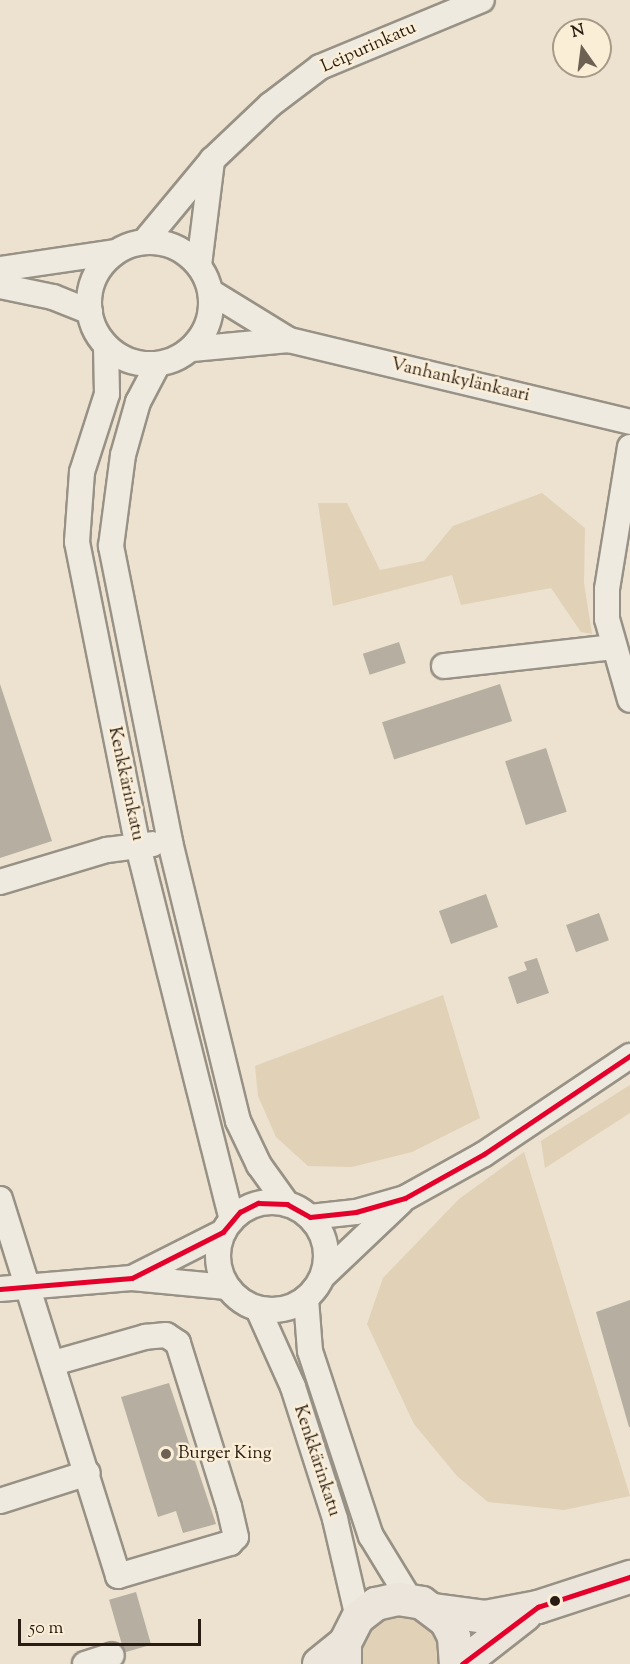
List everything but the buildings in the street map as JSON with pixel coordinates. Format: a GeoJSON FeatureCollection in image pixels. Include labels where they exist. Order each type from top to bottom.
{"type":"FeatureCollection","features":[{"type":"Feature","properties":{"kind":"main road"},"geometry":{"type":"LineString","coordinates":[[319,1664],[349,1642],[376,1604],[422,1605],[485,1617],[538,1606],[630,1577]]}},
{"type":"Feature","properties":{"kind":"main road"},"geometry":{"type":"LineString","coordinates":[[422,1605],[454,1637],[456,1664]]}},
{"type":"Feature","properties":{"kind":"main road"},"geometry":{"type":"LineString","coordinates":[[462,1664],[490,1638],[538,1606]]}},
{"type":"Feature","properties":{"kind":"street","name":"Leipurinkatu"},"geometry":{"type":"LineString","coordinates":[[144,242],[212,160],[270,105],[320,67],[482,0]]}},
{"type":"Feature","properties":{"kind":"street"},"geometry":{"type":"LineString","coordinates":[[199,265],[212,160]]}},
{"type":"Feature","properties":{"kind":"street"},"geometry":{"type":"LineString","coordinates":[[0,268],[115,252],[144,242],[175,247],[199,265],[212,292],[212,313],[192,349],[158,364],[121,357],[106,345],[90,312],[94,279],[115,252]]}},
{"type":"Feature","properties":{"kind":"street"},"geometry":{"type":"LineString","coordinates":[[0,286],[53,297],[90,312]]}},
{"type":"Feature","properties":{"kind":"street","name":"Vanhankylänkaari"},"geometry":{"type":"LineString","coordinates":[[212,292],[289,340],[630,422]]}},
{"type":"Feature","properties":{"kind":"street","name":"Vanhankylänkaari"},"geometry":{"type":"LineString","coordinates":[[192,349],[289,340]]}},
{"type":"Feature","properties":{"kind":"street","name":"Kenkkärinkatu"},"geometry":{"type":"LineString","coordinates":[[106,345],[106,393],[82,472],[77,542],[138,846],[228,1225]]}},
{"type":"Feature","properties":{"kind":"street","name":"Kenkkärinkatu"},"geometry":{"type":"LineString","coordinates":[[158,364],[138,402],[123,455],[111,546],[170,842],[238,1121],[259,1165],[287,1204]]}},
{"type":"Feature","properties":{"kind":"street"},"geometry":{"type":"LineString","coordinates":[[630,447],[607,590],[613,647],[630,700]]}},
{"type":"Feature","properties":{"kind":"street"},"geometry":{"type":"LineString","coordinates":[[444,666],[613,647]]}},
{"type":"Feature","properties":{"kind":"street"},"geometry":{"type":"LineString","coordinates":[[0,882],[107,850],[170,842]]}},
{"type":"Feature","properties":{"kind":"street"},"geometry":{"type":"LineString","coordinates":[[310,1217],[356,1212],[405,1198],[484,1154],[630,1056]]}},
{"type":"Feature","properties":{"kind":"street"},"geometry":{"type":"LineString","coordinates":[[0,1289],[28,1284],[132,1278],[227,1287],[258,1309],[275,1311],[306,1299],[324,1275],[405,1198]]}},
{"type":"Feature","properties":{"kind":"street"},"geometry":{"type":"LineString","coordinates":[[0,1199],[54,1363],[118,1576],[230,1543],[236,1537],[229,1507],[178,1343],[166,1335],[145,1337],[54,1363]]}},
{"type":"Feature","properties":{"kind":"street"},"geometry":{"type":"LineString","coordinates":[[132,1278],[228,1225],[258,1203],[287,1204],[310,1217],[325,1244],[324,1275]]}},
{"type":"Feature","properties":{"kind":"street"},"geometry":{"type":"LineString","coordinates":[[227,1287],[218,1260],[228,1225]]}},
{"type":"Feature","properties":{"kind":"street","name":"Kenkkärinkatu"},"geometry":{"type":"LineString","coordinates":[[306,1299],[310,1351],[371,1536],[422,1605]]}},
{"type":"Feature","properties":{"kind":"street","name":"Kenkkärinkatu"},"geometry":{"type":"LineString","coordinates":[[258,1309],[293,1387],[335,1519],[349,1642]]}},
{"type":"Feature","properties":{"kind":"street"},"geometry":{"type":"LineString","coordinates":[[0,1501],[88,1473]]}},
{"type":"Feature","properties":{"kind":"street"},"geometry":{"type":"LineString","coordinates":[[85,1664],[112,1655]]}},
{"type":"Feature","properties":{"kind":"shaded area"},"geometry":{"type":"Polygon","coordinates":[[[542,493],[585,528],[584,583],[592,634],[581,632],[551,588],[461,605],[452,575],[333,606],[318,503],[347,503],[380,570],[424,561],[453,526],[542,493]]]}},
{"type":"Feature","properties":{"kind":"shaded area"},"geometry":{"type":"Polygon","coordinates":[[[443,995],[480,1118],[412,1152],[352,1167],[308,1166],[276,1137],[258,1096],[255,1066],[443,995]]]}},
{"type":"Feature","properties":{"kind":"shaded area"},"geometry":{"type":"Polygon","coordinates":[[[630,1085],[630,1113],[545,1168],[541,1141],[630,1085]]]}},
{"type":"Feature","properties":{"kind":"shaded area"},"geometry":{"type":"Polygon","coordinates":[[[524,1152],[630,1496],[564,1510],[488,1502],[457,1476],[414,1424],[367,1324],[383,1278],[459,1199],[524,1152]]]}},
{"type":"Feature","properties":{"kind":"shaded area"},"geometry":{"type":"Polygon","coordinates":[[[396,1615],[409,1616],[431,1629],[437,1640],[439,1664],[361,1664],[364,1636],[373,1626],[396,1615]]]}},
{"type":"Feature","properties":{"kind":"transit line"},"geometry":{"type":"LineString","coordinates":[[0,1289],[132,1278],[223,1232],[240,1212],[258,1203],[287,1204],[310,1217],[356,1212],[405,1198],[484,1154],[630,1056]]}},
{"type":"Feature","properties":{"kind":"transit line"},"geometry":{"type":"LineString","coordinates":[[462,1664],[538,1607],[630,1577]]}},
{"type":"Feature","properties":{"kind":"place","name":"Burger King"},"geometry":{"type":"Point","coordinates":[166,1454]}}]}
